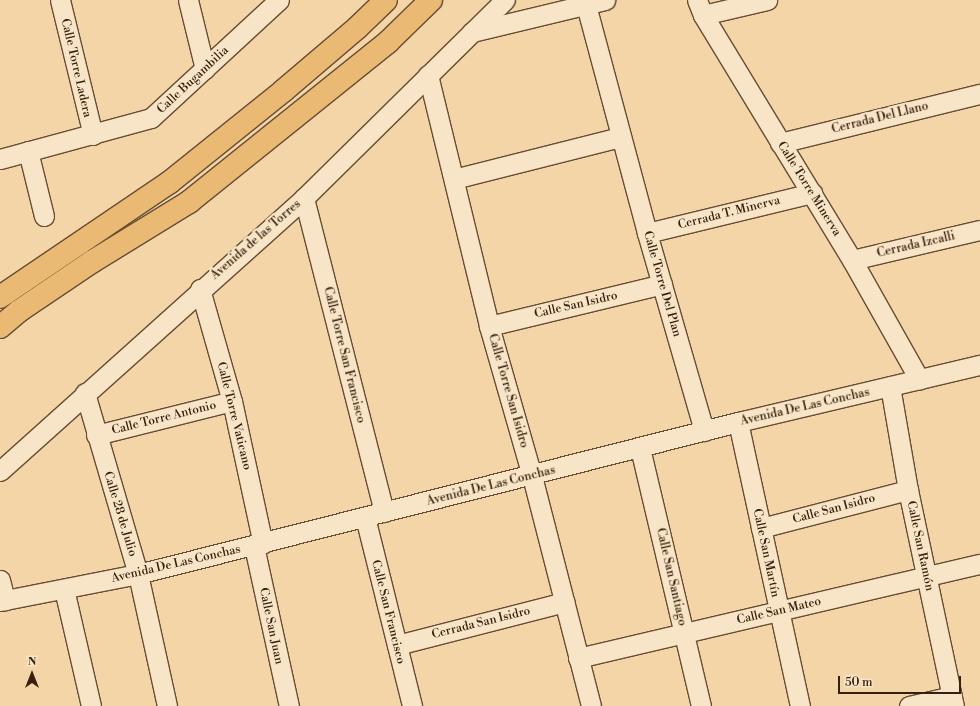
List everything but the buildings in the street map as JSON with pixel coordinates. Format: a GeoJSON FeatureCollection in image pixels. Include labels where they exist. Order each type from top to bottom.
{"type":"FeatureCollection","features":[{"type":"Feature","properties":{"kind":"highway"},"geometry":{"type":"LineString","coordinates":[[0,297],[170,182],[306,72],[357,28],[386,0]]}},
{"type":"Feature","properties":{"kind":"highway"},"geometry":{"type":"LineString","coordinates":[[0,327],[19,311],[87,265],[189,202],[388,42],[431,0]]}},
{"type":"Feature","properties":{"kind":"street","name":"Calle Torre Ladera"},"geometry":{"type":"LineString","coordinates":[[60,0],[93,135]]}},
{"type":"Feature","properties":{"kind":"street"},"geometry":{"type":"LineString","coordinates":[[188,0],[205,69]]}},
{"type":"Feature","properties":{"kind":"street","name":"Calle Bugambilia"},"geometry":{"type":"LineString","coordinates":[[0,159],[93,135],[151,118],[279,0]]}},
{"type":"Feature","properties":{"kind":"street","name":"Avenida de las Torres"},"geometry":{"type":"LineString","coordinates":[[0,472],[200,289],[304,198],[505,0]]}},
{"type":"Feature","properties":{"kind":"street"},"geometry":{"type":"LineString","coordinates":[[471,32],[605,0]]}},
{"type":"Feature","properties":{"kind":"street"},"geometry":{"type":"LineString","coordinates":[[700,7],[767,0]]}},
{"type":"Feature","properties":{"kind":"street","name":"Calle Torre Del Plan"},"geometry":{"type":"LineString","coordinates":[[586,5],[620,137],[704,431]]}},
{"type":"Feature","properties":{"kind":"street","name":"Calle Torre Minerva"},"geometry":{"type":"LineString","coordinates":[[700,7],[780,143],[852,260],[919,378]]}},
{"type":"Feature","properties":{"kind":"street","name":"Calle Torre San Isidro"},"geometry":{"type":"LineString","coordinates":[[428,75],[490,326],[532,476],[590,706]]}},
{"type":"Feature","properties":{"kind":"street","name":"Cerrada Del Llano"},"geometry":{"type":"LineString","coordinates":[[780,143],[980,94]]}},
{"type":"Feature","properties":{"kind":"street"},"geometry":{"type":"LineString","coordinates":[[454,179],[620,137]]}},
{"type":"Feature","properties":{"kind":"street"},"geometry":{"type":"LineString","coordinates":[[28,152],[44,216]]}},
{"type":"Feature","properties":{"kind":"street","name":"Cerrada T. Minerva"},"geometry":{"type":"LineString","coordinates":[[647,233],[812,193]]}},
{"type":"Feature","properties":{"kind":"street","name":"Calle Torre San Francisco"},"geometry":{"type":"LineString","coordinates":[[304,198],[384,512]]}},
{"type":"Feature","properties":{"kind":"street","name":"Cerrada Izcalli"},"geometry":{"type":"LineString","coordinates":[[852,260],[980,230]]}},
{"type":"Feature","properties":{"kind":"street","name":"Calle San Isidro"},"geometry":{"type":"LineString","coordinates":[[490,326],[662,284]]}},
{"type":"Feature","properties":{"kind":"street","name":"Calle Torre Vaticano"},"geometry":{"type":"LineString","coordinates":[[200,289],[232,401],[259,545]]}},
{"type":"Feature","properties":{"kind":"street","name":"Avenida De Las Conchas"},"geometry":{"type":"LineString","coordinates":[[3,600],[138,574],[259,545],[738,422],[919,378],[980,365]]}},
{"type":"Feature","properties":{"kind":"street","name":"Calle San Ramón"},"geometry":{"type":"LineString","coordinates":[[890,386],[908,490],[953,701]]}},
{"type":"Feature","properties":{"kind":"street","name":"Calle 28 de Julio"},"geometry":{"type":"LineString","coordinates":[[85,393],[96,435],[138,574],[167,706]]}},
{"type":"Feature","properties":{"kind":"street","name":"Calle Torre Antonio"},"geometry":{"type":"LineString","coordinates":[[96,435],[232,401]]}},
{"type":"Feature","properties":{"kind":"street","name":"Calle San Martín"},"geometry":{"type":"LineString","coordinates":[[738,422],[800,706]]}},
{"type":"Feature","properties":{"kind":"street","name":"Calle San Santiago"},"geometry":{"type":"LineString","coordinates":[[640,448],[685,633],[701,706]]}},
{"type":"Feature","properties":{"kind":"street","name":"Calle San Isidro"},"geometry":{"type":"LineString","coordinates":[[761,528],[908,490]]}},
{"type":"Feature","properties":{"kind":"street","name":"Calle San Francisco"},"geometry":{"type":"LineString","coordinates":[[365,517],[412,706]]}},
{"type":"Feature","properties":{"kind":"street","name":"Calle San Juan"},"geometry":{"type":"LineString","coordinates":[[259,545],[289,706]]}},
{"type":"Feature","properties":{"kind":"street","name":"Calle San Mateo"},"geometry":{"type":"LineString","coordinates":[[578,658],[980,564]]}},
{"type":"Feature","properties":{"kind":"street"},"geometry":{"type":"LineString","coordinates":[[0,580],[3,600]]}},
{"type":"Feature","properties":{"kind":"street"},"geometry":{"type":"LineString","coordinates":[[64,589],[91,706]]}},
{"type":"Feature","properties":{"kind":"street","name":"Cerrada San Isidro"},"geometry":{"type":"LineString","coordinates":[[397,645],[565,602]]}},
{"type":"Feature","properties":{"kind":"street"},"geometry":{"type":"LineString","coordinates":[[909,706],[953,701]]}}]}
